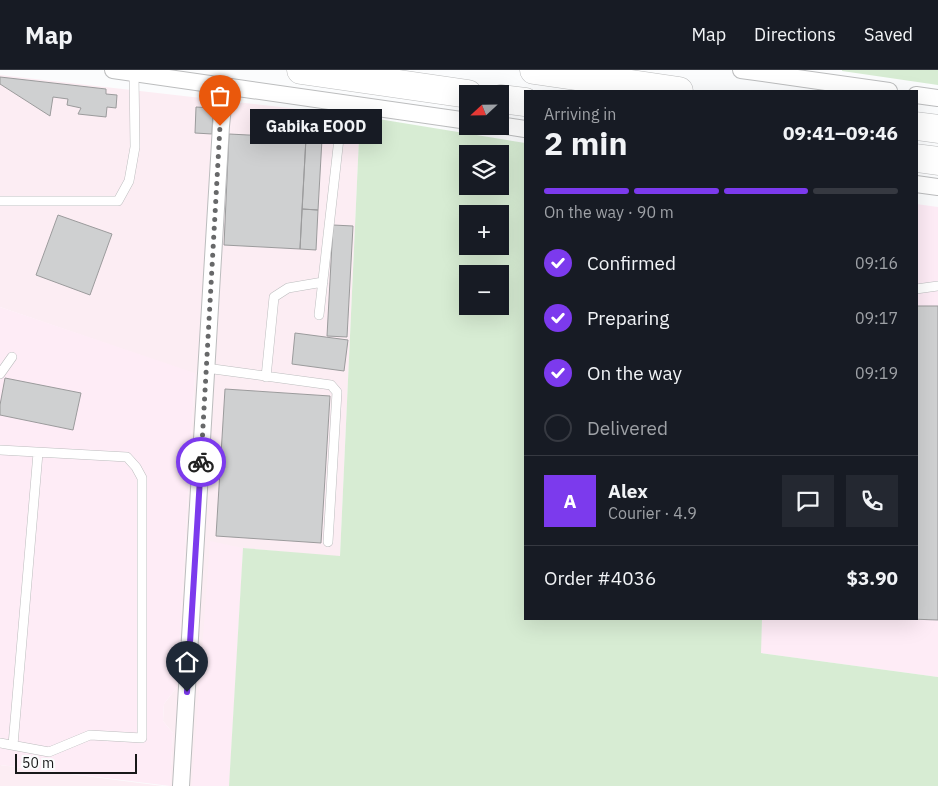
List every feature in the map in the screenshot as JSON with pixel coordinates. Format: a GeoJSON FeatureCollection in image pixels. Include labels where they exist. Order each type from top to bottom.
{"type":"FeatureCollection","features":[{"type":"Feature","properties":{"kind":"highway"},"geometry":{"type":"LineString","coordinates":[[301,70],[459,93]]}},
{"type":"Feature","properties":{"kind":"highway"},"geometry":{"type":"LineString","coordinates":[[534,70],[672,90]]}},
{"type":"Feature","properties":{"kind":"highway"},"geometry":{"type":"LineString","coordinates":[[509,99],[524,102]]}},
{"type":"Feature","properties":{"kind":"highway"},"geometry":{"type":"LineString","coordinates":[[918,126],[938,129]]}},
{"type":"Feature","properties":{"kind":"highway"},"geometry":{"type":"LineString","coordinates":[[918,158],[938,161]]}},
{"type":"Feature","properties":{"kind":"street"},"geometry":{"type":"LineString","coordinates":[[113,70],[459,120]]}},
{"type":"Feature","properties":{"kind":"street"},"geometry":{"type":"LineString","coordinates":[[741,70],[882,90]]}},
{"type":"Feature","properties":{"kind":"street"},"geometry":{"type":"LineString","coordinates":[[181,786],[220,126],[225,87]]}},
{"type":"Feature","properties":{"kind":"street"},"geometry":{"type":"LineString","coordinates":[[918,95],[938,98]]}},
{"type":"Feature","properties":{"kind":"street"},"geometry":{"type":"LineString","coordinates":[[509,126],[524,129]]}},
{"type":"Feature","properties":{"kind":"street"},"geometry":{"type":"LineString","coordinates":[[918,184],[938,187]]}},
{"type":"Feature","properties":{"kind":"lane"},"geometry":{"type":"LineString","coordinates":[[0,201],[118,201],[129,181],[135,148],[134,73]]}},
{"type":"Feature","properties":{"kind":"lane"},"geometry":{"type":"LineString","coordinates":[[319,315],[343,103]]}},
{"type":"Feature","properties":{"kind":"lane"},"geometry":{"type":"LineString","coordinates":[[266,377],[274,297],[288,288],[323,282]]}},
{"type":"Feature","properties":{"kind":"lane"},"geometry":{"type":"LineString","coordinates":[[918,289],[938,286]]}},
{"type":"Feature","properties":{"kind":"lane"},"geometry":{"type":"LineString","coordinates":[[0,374],[12,356]]}},
{"type":"Feature","properties":{"kind":"lane"},"geometry":{"type":"LineString","coordinates":[[206,368],[331,386],[337,392],[328,542]]}},
{"type":"Feature","properties":{"kind":"lane"},"geometry":{"type":"LineString","coordinates":[[0,450],[38,454],[126,457],[136,467],[142,478],[142,738],[90,735],[49,752],[0,743]]}},
{"type":"Feature","properties":{"kind":"lane"},"geometry":{"type":"LineString","coordinates":[[13,745],[38,454]]}},
{"type":"Feature","properties":{"kind":"shaded area"},"geometry":{"type":"Polygon","coordinates":[[[0,75],[360,116],[340,557],[243,548],[229,786],[170,786],[173,733],[163,721],[164,704],[177,687],[195,374],[0,307],[0,75]]]}},
{"type":"Feature","properties":{"kind":"shaded area"},"geometry":{"type":"Polygon","coordinates":[[[918,204],[938,207],[938,677],[760,653],[762,620],[918,620],[918,204]]]}},
{"type":"Feature","properties":{"kind":"shaded area"},"geometry":{"type":"Polygon","coordinates":[[[0,307],[195,373],[177,687],[164,704],[163,721],[173,733],[170,786],[0,765],[0,307]]]}},
{"type":"Feature","properties":{"kind":"shaded area"},"geometry":{"type":"Polygon","coordinates":[[[210,541],[243,548],[229,786],[192,786],[210,541]]]}},
{"type":"Feature","properties":{"kind":"shaded area"},"geometry":{"type":"Polygon","coordinates":[[[0,765],[163,786],[0,786],[0,765]]]}},
{"type":"Feature","properties":{"kind":"green space"},"geometry":{"type":"Polygon","coordinates":[[[938,70],[938,85],[842,71],[938,70]]]}},
{"type":"Feature","properties":{"kind":"green space"},"geometry":{"type":"Polygon","coordinates":[[[360,116],[459,132],[459,135],[476,135],[524,143],[524,620],[762,620],[761,653],[938,677],[938,786],[229,786],[243,548],[340,556],[360,116]]]}},
{"type":"Feature","properties":{"kind":"building"},"geometry":{"type":"Polygon","coordinates":[[[0,77],[106,89],[106,94],[117,95],[116,108],[107,107],[106,117],[78,114],[81,108],[67,105],[68,99],[53,97],[50,116],[0,84],[0,77]]]}},
{"type":"Feature","properties":{"kind":"building"},"geometry":{"type":"Polygon","coordinates":[[[196,107],[213,108],[212,134],[195,133],[196,107]]]}},
{"type":"Feature","properties":{"kind":"building"},"geometry":{"type":"Polygon","coordinates":[[[229,134],[306,138],[300,249],[224,245],[229,134]]]}},
{"type":"Feature","properties":{"kind":"building"},"geometry":{"type":"Polygon","coordinates":[[[306,138],[322,139],[318,210],[302,209],[306,138]]]}},
{"type":"Feature","properties":{"kind":"building"},"geometry":{"type":"Polygon","coordinates":[[[302,209],[318,210],[316,250],[300,249],[302,209]]]}},
{"type":"Feature","properties":{"kind":"building"},"geometry":{"type":"Polygon","coordinates":[[[58,215],[112,234],[90,295],[36,275],[58,215]]]}},
{"type":"Feature","properties":{"kind":"building"},"geometry":{"type":"Polygon","coordinates":[[[333,225],[353,226],[347,337],[327,336],[333,225]]]}},
{"type":"Feature","properties":{"kind":"building"},"geometry":{"type":"Polygon","coordinates":[[[918,306],[938,306],[938,620],[918,619],[918,306]]]}},
{"type":"Feature","properties":{"kind":"building"},"geometry":{"type":"Polygon","coordinates":[[[295,333],[348,340],[344,371],[292,364],[295,333]]]}},
{"type":"Feature","properties":{"kind":"building"},"geometry":{"type":"Polygon","coordinates":[[[5,378],[81,393],[73,430],[0,415],[5,378]]]}},
{"type":"Feature","properties":{"kind":"building"},"geometry":{"type":"Polygon","coordinates":[[[225,389],[330,396],[321,543],[216,536],[225,389]]]}},
{"type":"Feature","properties":{"kind":"way so far"},"geometry":{"type":"LineString","coordinates":[[201,462],[220,126]]}},
{"type":"Feature","properties":{"kind":"place","name":"Gabika EOOD"},"geometry":{"type":"Point","coordinates":[220,126]}},
{"type":"Feature","properties":{"kind":"route"},"geometry":{"type":"LineString","coordinates":[[187,692],[201,462]]}}]}
